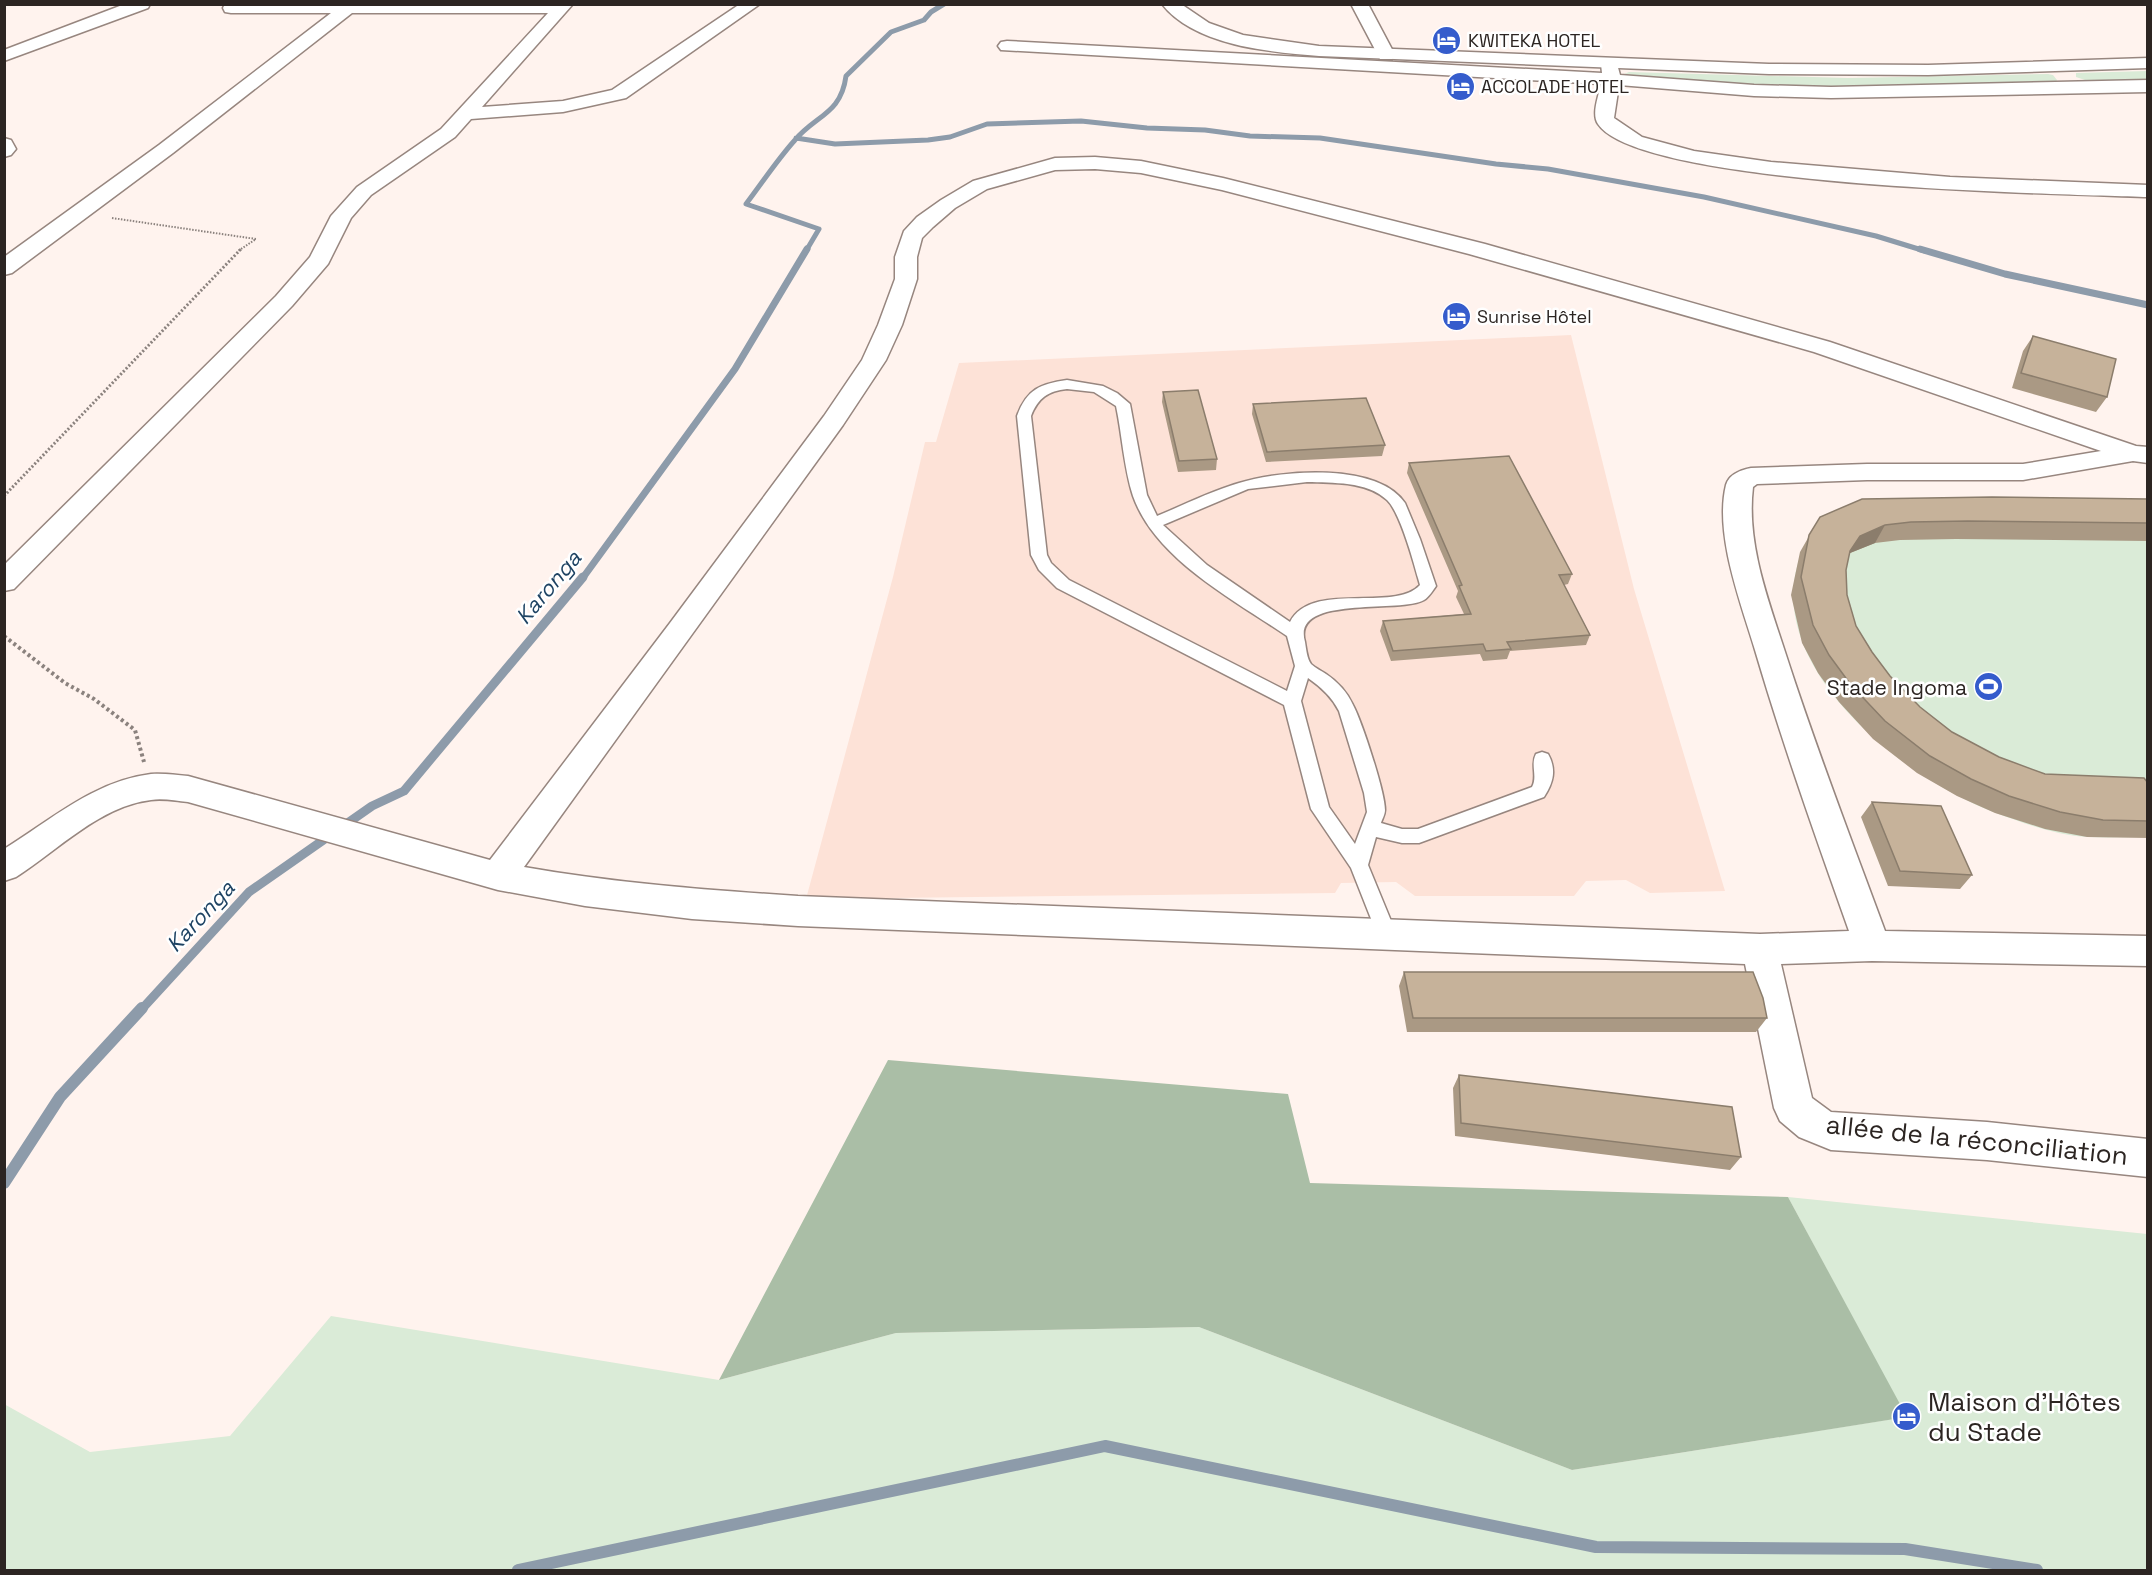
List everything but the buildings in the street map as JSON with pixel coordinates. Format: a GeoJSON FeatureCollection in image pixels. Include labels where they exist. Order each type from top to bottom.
{"type":"FeatureCollection","features":[{"type":"Feature","properties":{"kind":"street"},"geometry":{"type":"LineString","coordinates":[[4,57],[142,4]]}},
{"type":"Feature","properties":{"kind":"street"},"geometry":{"type":"LineString","coordinates":[[467,114],[564,107],[595,102],[619,94],[752,4]]}},
{"type":"Feature","properties":{"kind":"street"},"geometry":{"type":"LineString","coordinates":[[1170,4],[1203,28],[1231,38],[1278,47],[1611,72],[1716,88],[1852,93],[2148,86]]}},
{"type":"Feature","properties":{"kind":"street"},"geometry":{"type":"LineString","coordinates":[[1359,4],[1386,54]]}},
{"type":"Feature","properties":{"kind":"street"},"geometry":{"type":"LineString","coordinates":[[4,582],[284,301],[320,259],[342,216],[364,191],[448,133],[563,6]]}},
{"type":"Feature","properties":{"kind":"street"},"geometry":{"type":"LineString","coordinates":[[231,8],[563,6]]}},
{"type":"Feature","properties":{"kind":"street"},"geometry":{"type":"LineString","coordinates":[[4,268],[166,149],[348,8]]}},
{"type":"Feature","properties":{"kind":"street"},"geometry":{"type":"LineString","coordinates":[[1006,46],[1611,72],[1871,70],[2148,63]]}},
{"type":"Feature","properties":{"kind":"street"},"geometry":{"type":"LineString","coordinates":[[1611,72],[1604,114],[1606,122],[1613,130],[1626,139],[1644,145],[1698,158],[1805,173],[2148,191]]}},
{"type":"Feature","properties":{"kind":"street"},"geometry":{"type":"LineString","coordinates":[[4,144],[6,149],[4,151]]}},
{"type":"Feature","properties":{"kind":"street"},"geometry":{"type":"LineString","coordinates":[[498,876],[716,582],[834,420],[874,360],[890,325],[906,279],[906,257],[912,236],[925,222],[948,204],[981,185],[1017,173],[1055,164],[1095,163],[1141,167],[1223,184],[1477,249],[1822,347],[2140,454]]}},
{"type":"Feature","properties":{"kind":"street"},"geometry":{"type":"LineString","coordinates":[[1872,946],[1788,711],[1755,604],[1740,529],[1737,493],[1740,483],[1750,476],[1867,472],[2022,472],[2140,454]]}},
{"type":"Feature","properties":{"kind":"street"},"geometry":{"type":"LineString","coordinates":[[4,867],[77,817],[121,794],[152,787],[188,789],[498,876],[585,892],[739,907],[1760,949],[1872,946],[2148,951]]}},
{"type":"Feature","properties":{"kind":"street","name":"allée de la réconciliation"},"geometry":{"type":"LineString","coordinates":[[1760,949],[1794,1108],[1813,1124],[1831,1131],[1987,1141],[2148,1158]]}},
{"type":"Feature","properties":{"kind":"lane"},"geometry":{"type":"LineString","coordinates":[[1292,701],[1063,584],[1053,576],[1041,560],[1038,543],[1024,416],[1025,407],[1032,398],[1048,389],[1069,384],[1086,385],[1105,390],[1115,396],[1123,404],[1140,495],[1153,523],[1184,555],[1294,633]]}},
{"type":"Feature","properties":{"kind":"lane"},"geometry":{"type":"LineString","coordinates":[[1153,523],[1253,483],[1274,480],[1352,480],[1384,489],[1395,498],[1424,569],[1428,586],[1419,596],[1393,602],[1334,604],[1317,608],[1298,621],[1294,633],[1303,666],[1292,701],[1320,809],[1359,866],[1386,933]]}},
{"type":"Feature","properties":{"kind":"lane"},"geometry":{"type":"LineString","coordinates":[[1303,666],[1327,683],[1342,699],[1348,711],[1373,793],[1376,812],[1364,844],[1359,866]]}},
{"type":"Feature","properties":{"kind":"lane"},"geometry":{"type":"LineString","coordinates":[[1371,828],[1402,836],[1419,836],[1538,792],[1545,780],[1542,759]]}},
{"type":"Feature","properties":{"kind":"path"},"geometry":{"type":"LineString","coordinates":[[4,496],[236,252],[256,239],[107,218],[63,225]]}},
{"type":"Feature","properties":{"kind":"path"},"geometry":{"type":"LineString","coordinates":[[4,636],[65,683],[93,699],[135,730],[152,787]]}},
{"type":"Feature","properties":{"kind":"shaded area"},"geometry":{"type":"Polygon","coordinates":[[[1571,335],[1634,589],[1725,891],[1650,893],[1626,880],[1586,881],[1574,896],[1415,896],[1396,882],[1341,883],[1335,893],[806,899],[893,577],[925,442],[936,442],[959,363],[1571,335]]]}},
{"type":"Feature","properties":{"kind":"green space"},"geometry":{"type":"Polygon","coordinates":[[[2147,71],[2147,81],[2091,82],[2076,77],[2076,73],[2147,71]]]}},
{"type":"Feature","properties":{"kind":"green space"},"geometry":{"type":"Polygon","coordinates":[[[1629,72],[1848,78],[2048,74],[2053,75],[2057,80],[2055,83],[1791,88],[1622,75],[1629,72]]]}},
{"type":"Feature","properties":{"kind":"green space","name":"Stade Ingoma"},"geometry":{"type":"Polygon","coordinates":[[[2147,515],[2147,837],[2088,837],[2041,828],[1996,813],[1957,795],[1916,771],[1876,740],[1841,704],[1813,664],[1796,622],[1795,578],[1811,534],[2147,515]]]}},
{"type":"Feature","properties":{"kind":"green space"},"geometry":{"type":"Polygon","coordinates":[[[888,1060],[1288,1094],[1310,1183],[1788,1197],[1907,1417],[1572,1470],[1199,1327],[896,1333],[719,1380],[888,1060]]]}},
{"type":"Feature","properties":{"kind":"green space"},"geometry":{"type":"Polygon","coordinates":[[[1788,1197],[2147,1234],[2147,1570],[5,1570],[4,1404],[90,1452],[230,1436],[331,1316],[719,1380],[896,1333],[1199,1327],[1572,1470],[1906,1417],[1788,1197]]]}},
{"type":"Feature","properties":{"kind":"waterway","name":"Karonga"},"geometry":{"type":"LineString","coordinates":[[797,138],[833,106],[839,99],[846,76],[891,32],[924,20],[931,12],[944,4]]}},
{"type":"Feature","properties":{"kind":"waterway"},"geometry":{"type":"LineString","coordinates":[[797,138],[835,144],[928,140],[950,137],[987,124],[1081,121],[1147,128],[1205,130],[1250,136],[1320,138],[1496,164],[1548,169],[1704,197],[1876,236],[1925,251]]}},
{"type":"Feature","properties":{"kind":"waterway","name":"Karonga"},"geometry":{"type":"LineString","coordinates":[[797,138],[746,204],[819,229],[806,251]]}},
{"type":"Feature","properties":{"kind":"waterway","name":"Karonga"},"geometry":{"type":"LineString","coordinates":[[582,579],[735,369],[807,249]]}},
{"type":"Feature","properties":{"kind":"waterway"},"geometry":{"type":"LineString","coordinates":[[1920,249],[2005,274],[2148,305]]}},
{"type":"Feature","properties":{"kind":"waterway","name":"Karonga"},"geometry":{"type":"LineString","coordinates":[[141,1010],[249,892],[372,806],[404,791],[583,577]]}},
{"type":"Feature","properties":{"kind":"waterway","name":"Karonga"},"geometry":{"type":"LineString","coordinates":[[4,1183],[60,1097],[142,1008]]}},
{"type":"Feature","properties":{"kind":"waterway"},"geometry":{"type":"LineString","coordinates":[[518,1570],[1105,1446],[1596,1547],[1905,1549],[2037,1570]]}},
{"type":"Feature","properties":{"kind":"place","name":"KWITEKA HOTEL"},"geometry":{"type":"Point","coordinates":[1447,40]}},
{"type":"Feature","properties":{"kind":"place","name":"ACCOLADE HOTEL"},"geometry":{"type":"Point","coordinates":[1460,86]}},
{"type":"Feature","properties":{"kind":"place","name":"Sunrise Hôtel"},"geometry":{"type":"Point","coordinates":[1456,316]}},
{"type":"Feature","properties":{"kind":"place","name":"Stade Ingoma"},"geometry":{"type":"Point","coordinates":[1988,687]}},
{"type":"Feature","properties":{"kind":"place","name":"Maison d'Hôtes du Stade"},"geometry":{"type":"Point","coordinates":[1907,1417]}}]}
